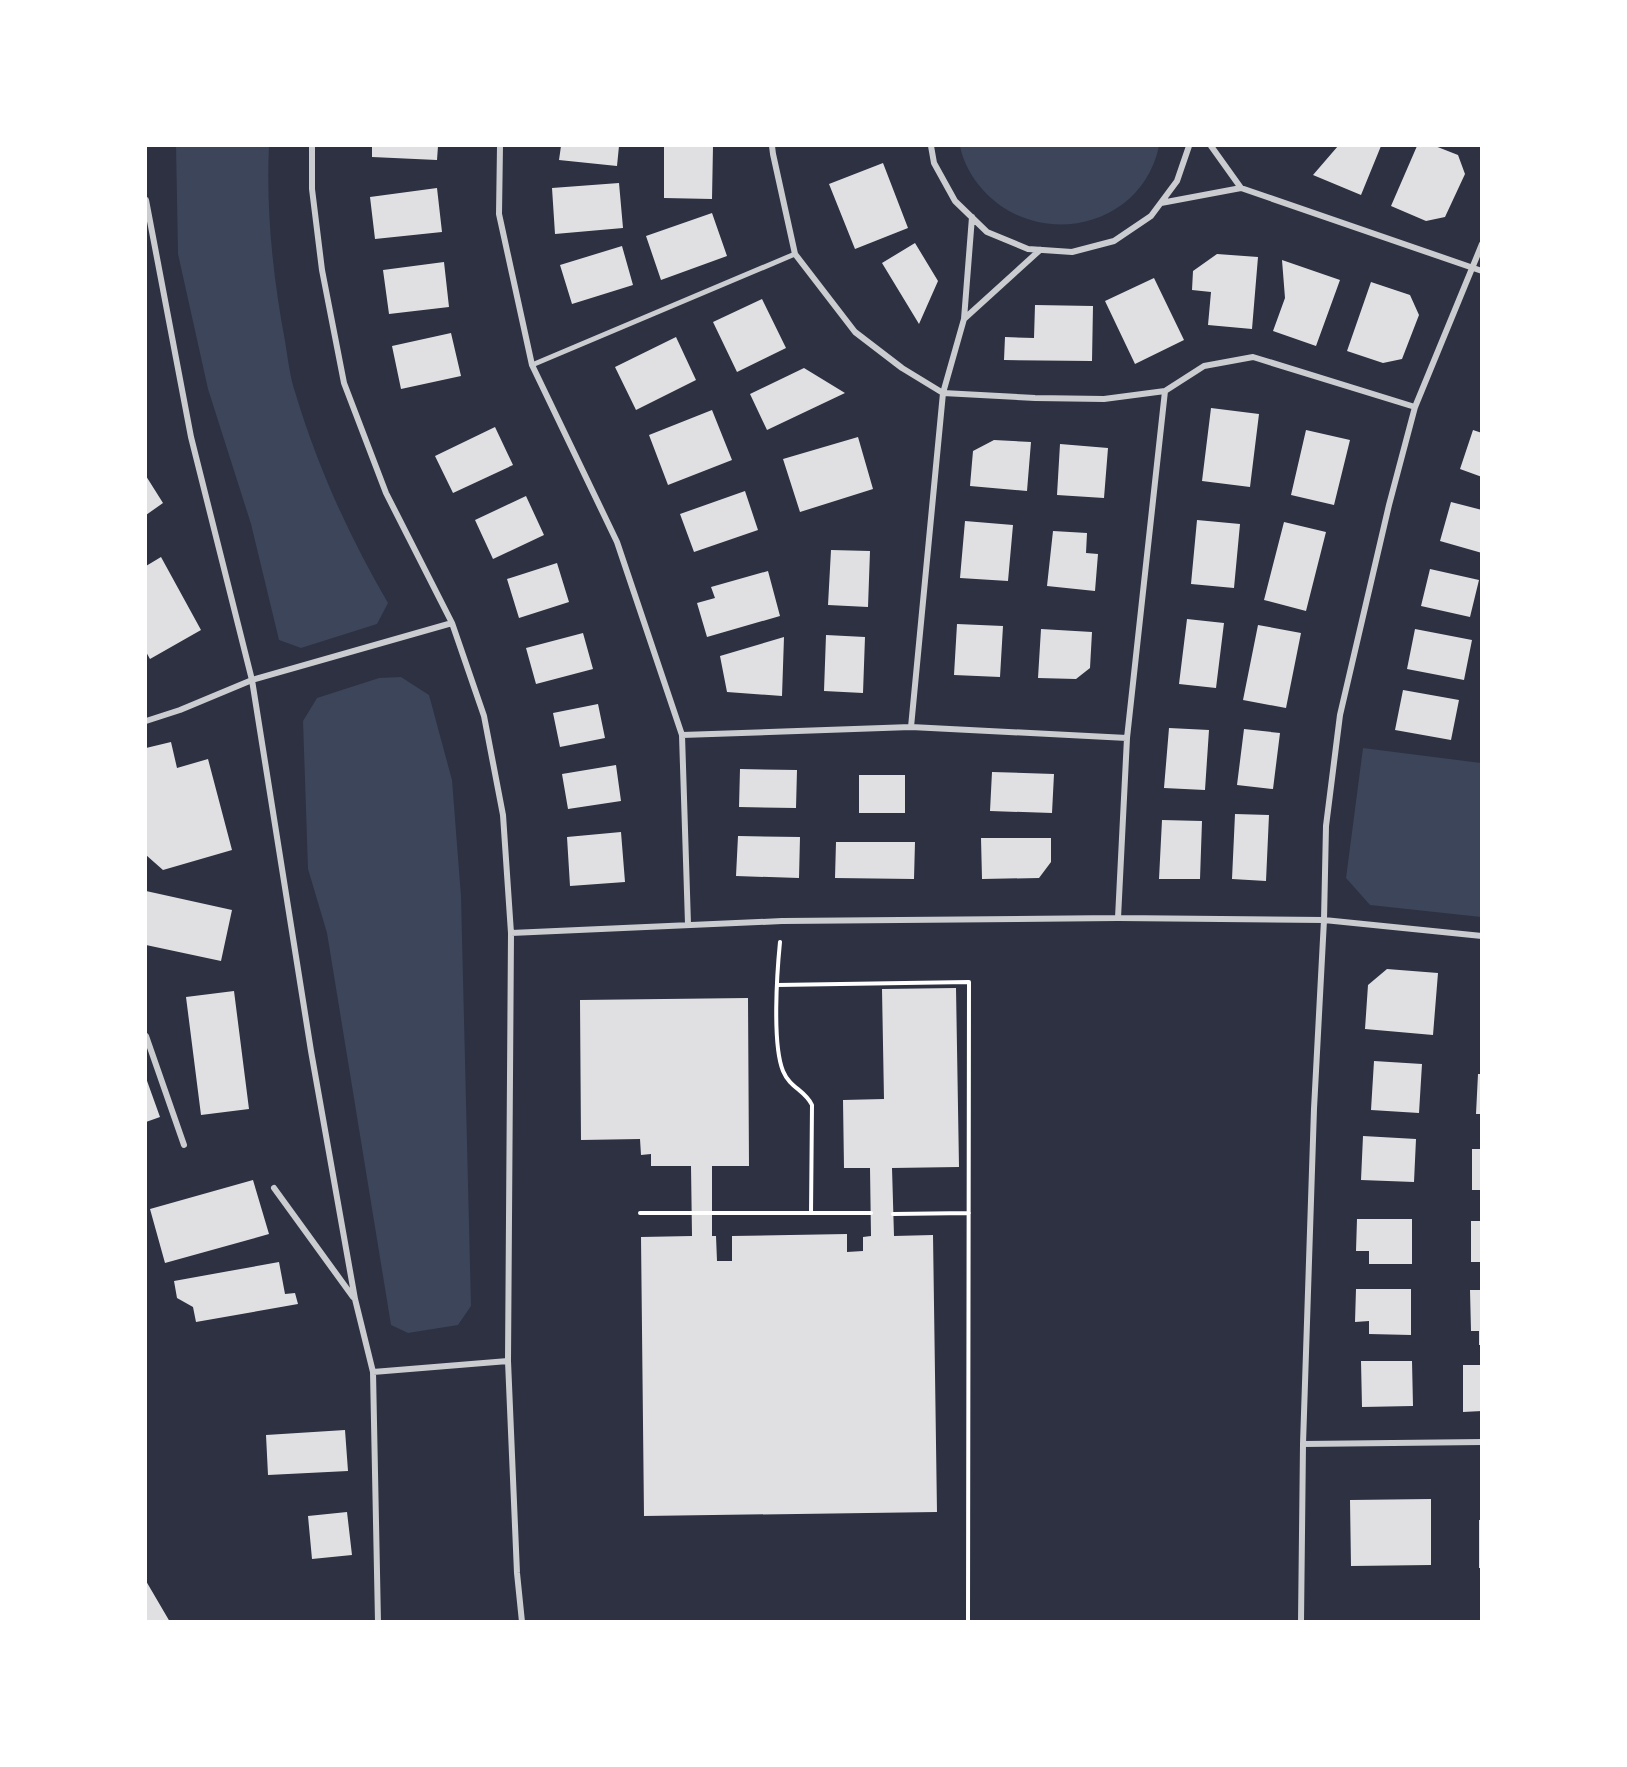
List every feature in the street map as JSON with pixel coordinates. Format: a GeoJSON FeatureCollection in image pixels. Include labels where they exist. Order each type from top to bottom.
{"type":"FeatureCollection","features":[{"type":"Feature","properties":{"kind":"street"},"geometry":{"type":"LineString","coordinates":[[312,146],[312,189],[322,270],[344,383],[386,493],[452,623],[484,716],[503,815],[511,933],[508,1361],[517,1573],[522,1622]]}},
{"type":"Feature","properties":{"kind":"street"},"geometry":{"type":"LineString","coordinates":[[500,146],[498,214],[532,365],[617,542],[682,735],[688,924]]}},
{"type":"Feature","properties":{"kind":"street"},"geometry":{"type":"LineString","coordinates":[[772,146],[795,254],[855,332],[902,368],[943,393],[1104,399],[1165,391],[1204,366],[1253,357],[1415,407]]}},
{"type":"Feature","properties":{"kind":"street"},"geometry":{"type":"LineString","coordinates":[[931,146],[934,163],[955,201],[987,232],[1028,249],[1072,252],[1114,241],[1151,216],[1177,180],[1189,146]]}},
{"type":"Feature","properties":{"kind":"street"},"geometry":{"type":"LineString","coordinates":[[1211,146],[1241,188]]}},
{"type":"Feature","properties":{"kind":"street"},"geometry":{"type":"LineString","coordinates":[[1160,203],[1241,188],[1482,271]]}},
{"type":"Feature","properties":{"kind":"street"},"geometry":{"type":"LineString","coordinates":[[146,200],[191,437],[252,680],[311,1051],[355,1299],[373,1372],[378,1622]]}},
{"type":"Feature","properties":{"kind":"street"},"geometry":{"type":"LineString","coordinates":[[911,727],[943,393],[964,319],[972,217]]}},
{"type":"Feature","properties":{"kind":"street"},"geometry":{"type":"LineString","coordinates":[[1301,1622],[1303,1444],[1326,826],[1340,715],[1389,505],[1415,407],[1482,244]]}},
{"type":"Feature","properties":{"kind":"street"},"geometry":{"type":"LineString","coordinates":[[964,319],[1040,250]]}},
{"type":"Feature","properties":{"kind":"street"},"geometry":{"type":"LineString","coordinates":[[532,365],[795,254]]}},
{"type":"Feature","properties":{"kind":"street"},"geometry":{"type":"LineString","coordinates":[[1118,918],[1126,738],[1165,391]]}},
{"type":"Feature","properties":{"kind":"street"},"geometry":{"type":"LineString","coordinates":[[146,721],[180,710],[252,680],[452,623]]}},
{"type":"Feature","properties":{"kind":"street"},"geometry":{"type":"LineString","coordinates":[[682,735],[911,727],[1126,738]]}},
{"type":"Feature","properties":{"kind":"street"},"geometry":{"type":"LineString","coordinates":[[511,933],[782,921],[1118,918],[1324,920],[1482,936]]}},
{"type":"Feature","properties":{"kind":"street"},"geometry":{"type":"LineString","coordinates":[[146,1036],[184,1146]]}},
{"type":"Feature","properties":{"kind":"street"},"geometry":{"type":"LineString","coordinates":[[274,1188],[355,1299]]}},
{"type":"Feature","properties":{"kind":"street"},"geometry":{"type":"LineString","coordinates":[[373,1372],[508,1361]]}},
{"type":"Feature","properties":{"kind":"street"},"geometry":{"type":"LineString","coordinates":[[1303,1444],[1482,1442]]}},
{"type":"Feature","properties":{"kind":"path"},"geometry":{"type":"LineString","coordinates":[[782,921],[777,985],[777,1042],[782,1069],[789,1083],[808,1097],[812,1105],[811,1213]]}},
{"type":"Feature","properties":{"kind":"path"},"geometry":{"type":"LineString","coordinates":[[777,985],[969,982],[969,1622]]}},
{"type":"Feature","properties":{"kind":"path"},"geometry":{"type":"LineString","coordinates":[[640,1213],[871,1213]]}},
{"type":"Feature","properties":{"kind":"path"},"geometry":{"type":"LineString","coordinates":[[893,1214],[969,1214]]}},
{"type":"Feature","properties":{"kind":"shaded area"},"geometry":{"type":"Polygon","coordinates":[[[176,146],[269,146],[271,244],[292,382],[314,449],[336,502],[388,603],[377,624],[301,648],[279,640],[251,524],[208,389],[178,254],[176,146]]]}},
{"type":"Feature","properties":{"kind":"shaded area"},"geometry":{"type":"Polygon","coordinates":[[[960,146],[1159,146],[1149,174],[1132,196],[1110,212],[1085,222],[1058,225],[1031,220],[1006,209],[983,190],[975,180],[960,146]]]}},
{"type":"Feature","properties":{"kind":"shaded area"},"geometry":{"type":"Polygon","coordinates":[[[401,677],[429,695],[452,780],[461,896],[471,1306],[458,1325],[408,1333],[391,1325],[327,933],[308,869],[303,721],[317,698],[379,678],[401,677]]]}},
{"type":"Feature","properties":{"kind":"shaded area"},"geometry":{"type":"Polygon","coordinates":[[[1363,748],[1481,763],[1481,917],[1370,905],[1346,878],[1363,748]]]}},
{"type":"Feature","properties":{"kind":"building"},"geometry":{"type":"Polygon","coordinates":[[[372,146],[438,146],[437,160],[372,157],[372,146]]]}},
{"type":"Feature","properties":{"kind":"building"},"geometry":{"type":"Polygon","coordinates":[[[561,146],[619,146],[617,166],[559,160],[561,146]]]}},
{"type":"Feature","properties":{"kind":"building"},"geometry":{"type":"Polygon","coordinates":[[[664,146],[713,146],[712,199],[664,198],[664,146]]]}},
{"type":"Feature","properties":{"kind":"building"},"geometry":{"type":"Polygon","coordinates":[[[1338,146],[1381,146],[1361,195],[1313,175],[1338,146]]]}},
{"type":"Feature","properties":{"kind":"building"},"geometry":{"type":"Polygon","coordinates":[[[1417,146],[1435,146],[1458,155],[1465,174],[1445,217],[1426,221],[1391,206],[1417,146]]]}},
{"type":"Feature","properties":{"kind":"building"},"geometry":{"type":"Polygon","coordinates":[[[883,163],[908,228],[855,249],[829,184],[883,163]]]}},
{"type":"Feature","properties":{"kind":"building"},"geometry":{"type":"Polygon","coordinates":[[[619,183],[623,228],[555,234],[552,188],[619,183]]]}},
{"type":"Feature","properties":{"kind":"building"},"geometry":{"type":"Polygon","coordinates":[[[437,188],[442,232],[375,239],[370,197],[437,188]]]}},
{"type":"Feature","properties":{"kind":"building"},"geometry":{"type":"Polygon","coordinates":[[[712,213],[727,256],[661,280],[646,236],[712,213]]]}},
{"type":"Feature","properties":{"kind":"building"},"geometry":{"type":"Polygon","coordinates":[[[915,243],[938,281],[919,324],[882,263],[915,243]]]}},
{"type":"Feature","properties":{"kind":"building"},"geometry":{"type":"Polygon","coordinates":[[[622,246],[633,285],[572,304],[560,265],[622,246]]]}},
{"type":"Feature","properties":{"kind":"building"},"geometry":{"type":"Polygon","coordinates":[[[1217,254],[1258,257],[1252,329],[1208,325],[1211,292],[1192,290],[1193,271],[1217,254]]]}},
{"type":"Feature","properties":{"kind":"building"},"geometry":{"type":"Polygon","coordinates":[[[1282,260],[1340,280],[1316,346],[1273,331],[1285,298],[1282,260]]]}},
{"type":"Feature","properties":{"kind":"building"},"geometry":{"type":"Polygon","coordinates":[[[444,262],[449,307],[389,314],[383,270],[444,262]]]}},
{"type":"Feature","properties":{"kind":"building"},"geometry":{"type":"Polygon","coordinates":[[[1154,278],[1184,340],[1135,364],[1105,301],[1154,278]]]}},
{"type":"Feature","properties":{"kind":"building"},"geometry":{"type":"Polygon","coordinates":[[[1371,282],[1410,295],[1419,315],[1402,359],[1383,363],[1347,351],[1371,282]]]}},
{"type":"Feature","properties":{"kind":"building"},"geometry":{"type":"Polygon","coordinates":[[[762,299],[786,348],[737,372],[713,322],[762,299]]]}},
{"type":"Feature","properties":{"kind":"building"},"geometry":{"type":"Polygon","coordinates":[[[1035,305],[1093,306],[1092,361],[1004,360],[1005,337],[1034,338],[1035,305]]]}},
{"type":"Feature","properties":{"kind":"building"},"geometry":{"type":"Polygon","coordinates":[[[451,333],[461,376],[401,389],[392,346],[451,333]]]}},
{"type":"Feature","properties":{"kind":"building"},"geometry":{"type":"Polygon","coordinates":[[[676,337],[696,380],[636,410],[615,367],[676,337]]]}},
{"type":"Feature","properties":{"kind":"building"},"geometry":{"type":"Polygon","coordinates":[[[804,368],[845,393],[767,430],[750,394],[804,368]]]}},
{"type":"Feature","properties":{"kind":"building"},"geometry":{"type":"Polygon","coordinates":[[[1211,408],[1259,414],[1250,487],[1202,481],[1211,408]]]}},
{"type":"Feature","properties":{"kind":"building"},"geometry":{"type":"Polygon","coordinates":[[[712,410],[732,460],[668,485],[649,435],[712,410]]]}},
{"type":"Feature","properties":{"kind":"building"},"geometry":{"type":"Polygon","coordinates":[[[495,427],[513,465],[453,493],[435,456],[495,427]]]}},
{"type":"Feature","properties":{"kind":"building"},"geometry":{"type":"Polygon","coordinates":[[[1306,430],[1350,440],[1334,505],[1291,495],[1306,430]]]}},
{"type":"Feature","properties":{"kind":"building"},"geometry":{"type":"Polygon","coordinates":[[[1473,430],[1482,433],[1482,477],[1460,469],[1473,430]]]}},
{"type":"Feature","properties":{"kind":"building"},"geometry":{"type":"Polygon","coordinates":[[[858,437],[873,489],[800,512],[783,459],[858,437]]]}},
{"type":"Feature","properties":{"kind":"building"},"geometry":{"type":"Polygon","coordinates":[[[994,440],[1031,442],[1027,491],[970,486],[973,451],[994,440]]]}},
{"type":"Feature","properties":{"kind":"building"},"geometry":{"type":"Polygon","coordinates":[[[1060,444],[1108,448],[1104,498],[1057,495],[1060,444]]]}},
{"type":"Feature","properties":{"kind":"building"},"geometry":{"type":"Polygon","coordinates":[[[146,476],[163,503],[146,515],[146,476]]]}},
{"type":"Feature","properties":{"kind":"building"},"geometry":{"type":"Polygon","coordinates":[[[745,491],[758,530],[694,552],[680,514],[745,491]]]}},
{"type":"Feature","properties":{"kind":"building"},"geometry":{"type":"Polygon","coordinates":[[[526,496],[544,535],[493,559],[475,520],[526,496]]]}},
{"type":"Feature","properties":{"kind":"building"},"geometry":{"type":"Polygon","coordinates":[[[1451,502],[1482,510],[1482,553],[1440,541],[1451,502]]]}},
{"type":"Feature","properties":{"kind":"building"},"geometry":{"type":"Polygon","coordinates":[[[1197,520],[1240,524],[1234,588],[1191,584],[1197,520]]]}},
{"type":"Feature","properties":{"kind":"building"},"geometry":{"type":"Polygon","coordinates":[[[965,521],[1013,525],[1008,581],[960,578],[965,521]]]}},
{"type":"Feature","properties":{"kind":"building"},"geometry":{"type":"Polygon","coordinates":[[[1284,522],[1326,532],[1306,611],[1264,600],[1284,522]]]}},
{"type":"Feature","properties":{"kind":"building"},"geometry":{"type":"Polygon","coordinates":[[[1053,531],[1087,533],[1086,553],[1098,554],[1095,591],[1047,586],[1053,531]]]}},
{"type":"Feature","properties":{"kind":"building"},"geometry":{"type":"Polygon","coordinates":[[[831,550],[870,551],[868,607],[828,605],[831,550]]]}},
{"type":"Feature","properties":{"kind":"building"},"geometry":{"type":"Polygon","coordinates":[[[161,557],[201,630],[150,659],[146,652],[146,566],[161,557]]]}},
{"type":"Feature","properties":{"kind":"building"},"geometry":{"type":"Polygon","coordinates":[[[557,563],[569,602],[519,618],[507,579],[557,563]]]}},
{"type":"Feature","properties":{"kind":"building"},"geometry":{"type":"Polygon","coordinates":[[[1430,569],[1479,580],[1470,617],[1421,606],[1430,569]]]}},
{"type":"Feature","properties":{"kind":"building"},"geometry":{"type":"Polygon","coordinates":[[[768,571],[780,616],[707,637],[697,603],[715,598],[711,587],[768,571]]]}},
{"type":"Feature","properties":{"kind":"building"},"geometry":{"type":"Polygon","coordinates":[[[1187,619],[1224,623],[1216,688],[1179,684],[1187,619]]]}},
{"type":"Feature","properties":{"kind":"building"},"geometry":{"type":"Polygon","coordinates":[[[957,624],[1003,626],[1000,677],[954,675],[957,624]]]}},
{"type":"Feature","properties":{"kind":"building"},"geometry":{"type":"Polygon","coordinates":[[[1258,625],[1301,633],[1286,708],[1243,700],[1258,625]]]}},
{"type":"Feature","properties":{"kind":"building"},"geometry":{"type":"Polygon","coordinates":[[[1041,629],[1092,632],[1090,668],[1076,679],[1038,678],[1041,629]]]}},
{"type":"Feature","properties":{"kind":"building"},"geometry":{"type":"Polygon","coordinates":[[[1415,629],[1472,640],[1464,680],[1407,669],[1415,629]]]}},
{"type":"Feature","properties":{"kind":"building"},"geometry":{"type":"Polygon","coordinates":[[[583,633],[593,669],[536,684],[526,648],[583,633]]]}},
{"type":"Feature","properties":{"kind":"building"},"geometry":{"type":"Polygon","coordinates":[[[826,635],[865,637],[863,693],[824,691],[826,635]]]}},
{"type":"Feature","properties":{"kind":"building"},"geometry":{"type":"Polygon","coordinates":[[[784,637],[782,696],[727,692],[720,656],[784,637]]]}},
{"type":"Feature","properties":{"kind":"building"},"geometry":{"type":"Polygon","coordinates":[[[1403,690],[1459,700],[1451,740],[1395,730],[1403,690]]]}},
{"type":"Feature","properties":{"kind":"building"},"geometry":{"type":"Polygon","coordinates":[[[598,704],[605,738],[560,747],[553,713],[598,704]]]}},
{"type":"Feature","properties":{"kind":"building"},"geometry":{"type":"Polygon","coordinates":[[[1169,728],[1209,730],[1205,790],[1164,788],[1169,728]]]}},
{"type":"Feature","properties":{"kind":"building"},"geometry":{"type":"Polygon","coordinates":[[[1244,729],[1280,733],[1273,789],[1237,785],[1244,729]]]}},
{"type":"Feature","properties":{"kind":"building"},"geometry":{"type":"Polygon","coordinates":[[[171,742],[177,768],[208,759],[232,850],[163,870],[146,855],[146,748],[171,742]]]}},
{"type":"Feature","properties":{"kind":"building"},"geometry":{"type":"Polygon","coordinates":[[[616,765],[621,801],[568,809],[562,774],[616,765]]]}},
{"type":"Feature","properties":{"kind":"building"},"geometry":{"type":"Polygon","coordinates":[[[740,769],[797,770],[796,808],[739,807],[740,769]]]}},
{"type":"Feature","properties":{"kind":"building"},"geometry":{"type":"Polygon","coordinates":[[[992,772],[1054,774],[1052,813],[990,811],[992,772]]]}},
{"type":"Feature","properties":{"kind":"building"},"geometry":{"type":"Polygon","coordinates":[[[859,775],[905,775],[905,813],[859,813],[859,775]]]}},
{"type":"Feature","properties":{"kind":"building"},"geometry":{"type":"Polygon","coordinates":[[[1235,814],[1269,815],[1266,881],[1232,879],[1235,814]]]}},
{"type":"Feature","properties":{"kind":"building"},"geometry":{"type":"Polygon","coordinates":[[[1162,820],[1202,821],[1200,879],[1159,879],[1162,820]]]}},
{"type":"Feature","properties":{"kind":"building"},"geometry":{"type":"Polygon","coordinates":[[[621,832],[625,882],[570,886],[567,837],[621,832]]]}},
{"type":"Feature","properties":{"kind":"building"},"geometry":{"type":"Polygon","coordinates":[[[738,836],[800,837],[799,878],[736,876],[738,836]]]}},
{"type":"Feature","properties":{"kind":"building"},"geometry":{"type":"Polygon","coordinates":[[[981,838],[1051,838],[1051,862],[1039,878],[982,879],[981,838]]]}},
{"type":"Feature","properties":{"kind":"building"},"geometry":{"type":"Polygon","coordinates":[[[836,842],[915,842],[914,879],[835,878],[836,842]]]}},
{"type":"Feature","properties":{"kind":"building"},"geometry":{"type":"Polygon","coordinates":[[[146,891],[232,910],[221,961],[146,945],[146,891]]]}},
{"type":"Feature","properties":{"kind":"building"},"geometry":{"type":"Polygon","coordinates":[[[1387,969],[1438,973],[1433,1035],[1365,1029],[1368,985],[1387,969]]]}},
{"type":"Feature","properties":{"kind":"building"},"geometry":{"type":"Polygon","coordinates":[[[956,988],[959,1167],[892,1168],[894,1236],[933,1235],[937,1512],[644,1516],[641,1237],[692,1236],[691,1166],[651,1166],[651,1154],[641,1155],[640,1139],[581,1140],[580,1000],[748,998],[749,1166],[712,1166],[712,1236],[716,1236],[717,1261],[732,1261],[732,1236],[847,1234],[847,1252],[863,1251],[863,1237],[871,1236],[870,1168],[844,1168],[843,1100],[884,1099],[882,989],[956,988]]]}},
{"type":"Feature","properties":{"kind":"building"},"geometry":{"type":"Polygon","coordinates":[[[234,991],[249,1109],[201,1115],[186,997],[234,991]]]}},
{"type":"Feature","properties":{"kind":"building"},"geometry":{"type":"Polygon","coordinates":[[[1374,1061],[1422,1064],[1419,1113],[1371,1110],[1374,1061]]]}},
{"type":"Feature","properties":{"kind":"building"},"geometry":{"type":"Polygon","coordinates":[[[1478,1074],[1482,1074],[1482,1114],[1476,1114],[1478,1074]]]}},
{"type":"Feature","properties":{"kind":"building"},"geometry":{"type":"Polygon","coordinates":[[[146,1078],[160,1117],[146,1122],[146,1078]]]}},
{"type":"Feature","properties":{"kind":"building"},"geometry":{"type":"Polygon","coordinates":[[[1363,1136],[1416,1139],[1414,1182],[1361,1180],[1363,1136]]]}},
{"type":"Feature","properties":{"kind":"building"},"geometry":{"type":"Polygon","coordinates":[[[1472,1149],[1482,1149],[1482,1190],[1472,1190],[1472,1149]]]}},
{"type":"Feature","properties":{"kind":"building"},"geometry":{"type":"Polygon","coordinates":[[[253,1180],[269,1234],[165,1263],[150,1209],[253,1180]]]}},
{"type":"Feature","properties":{"kind":"building"},"geometry":{"type":"Polygon","coordinates":[[[1357,1219],[1412,1219],[1412,1264],[1369,1264],[1369,1251],[1356,1251],[1357,1219]]]}},
{"type":"Feature","properties":{"kind":"building"},"geometry":{"type":"Polygon","coordinates":[[[1471,1221],[1482,1221],[1482,1262],[1471,1262],[1471,1221]]]}},
{"type":"Feature","properties":{"kind":"building"},"geometry":{"type":"Polygon","coordinates":[[[279,1262],[285,1294],[295,1293],[298,1304],[196,1322],[193,1307],[177,1298],[174,1281],[279,1262]]]}},
{"type":"Feature","properties":{"kind":"building"},"geometry":{"type":"Polygon","coordinates":[[[1356,1289],[1411,1289],[1411,1335],[1369,1334],[1369,1321],[1355,1322],[1356,1289]]]}},
{"type":"Feature","properties":{"kind":"building"},"geometry":{"type":"Polygon","coordinates":[[[1470,1290],[1482,1290],[1482,1345],[1479,1345],[1479,1331],[1471,1331],[1470,1290]]]}},
{"type":"Feature","properties":{"kind":"building"},"geometry":{"type":"Polygon","coordinates":[[[1361,1361],[1412,1361],[1413,1406],[1362,1407],[1361,1361]]]}},
{"type":"Feature","properties":{"kind":"building"},"geometry":{"type":"Polygon","coordinates":[[[1463,1365],[1482,1365],[1482,1411],[1463,1412],[1463,1365]]]}},
{"type":"Feature","properties":{"kind":"building"},"geometry":{"type":"Polygon","coordinates":[[[345,1430],[348,1471],[268,1475],[266,1435],[345,1430]]]}},
{"type":"Feature","properties":{"kind":"building"},"geometry":{"type":"Polygon","coordinates":[[[1431,1499],[1431,1565],[1351,1566],[1350,1500],[1431,1499]]]}},
{"type":"Feature","properties":{"kind":"building"},"geometry":{"type":"Polygon","coordinates":[[[347,1512],[352,1555],[312,1559],[308,1516],[347,1512]]]}},
{"type":"Feature","properties":{"kind":"building"},"geometry":{"type":"Polygon","coordinates":[[[1479,1520],[1482,1520],[1482,1568],[1479,1568],[1479,1520]]]}},
{"type":"Feature","properties":{"kind":"building"},"geometry":{"type":"Polygon","coordinates":[[[146,1581],[170,1622],[146,1622],[146,1581]]]}}]}
